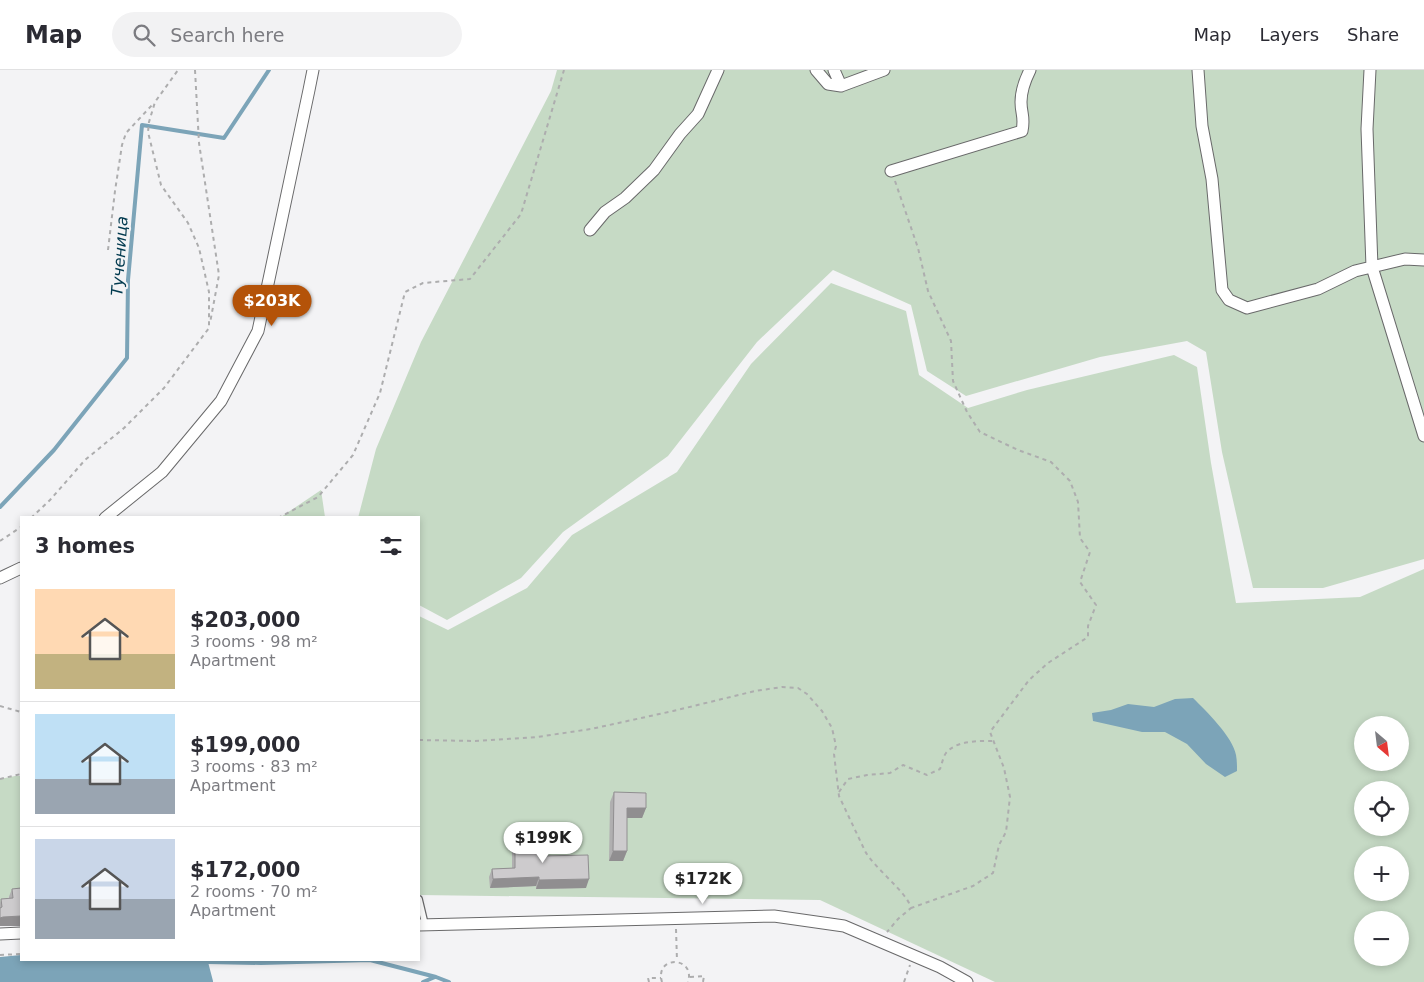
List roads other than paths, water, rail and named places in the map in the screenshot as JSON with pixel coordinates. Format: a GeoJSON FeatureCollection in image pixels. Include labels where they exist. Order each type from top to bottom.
{"type":"FeatureCollection","features":[{"type":"Feature","properties":{"kind":"street"},"geometry":{"type":"LineString","coordinates":[[107,516],[162,472],[221,401],[258,332],[312,70]]}},
{"type":"Feature","properties":{"kind":"street"},"geometry":{"type":"LineString","coordinates":[[590,230],[605,212],[626,198],[654,170],[680,134],[698,114],[718,70]]}},
{"type":"Feature","properties":{"kind":"street"},"geometry":{"type":"LineString","coordinates":[[816,70],[828,84],[842,86],[884,70]]}},
{"type":"Feature","properties":{"kind":"street"},"geometry":{"type":"LineString","coordinates":[[834,70],[842,86]]}},
{"type":"Feature","properties":{"kind":"street"},"geometry":{"type":"LineString","coordinates":[[891,171],[1022,131],[1024,120],[1021,102],[1024,83],[1030,70]]}},
{"type":"Feature","properties":{"kind":"street"},"geometry":{"type":"LineString","coordinates":[[1198,70],[1202,126],[1212,179],[1222,290],[1230,300],[1247,308],[1318,289],[1355,271],[1405,259],[1424,260]]}},
{"type":"Feature","properties":{"kind":"street"},"geometry":{"type":"LineString","coordinates":[[1370,70],[1367,129],[1372,267],[1424,436]]}},
{"type":"Feature","properties":{"kind":"street"},"geometry":{"type":"LineString","coordinates":[[0,578],[20,568]]}},
{"type":"Feature","properties":{"kind":"street"},"geometry":{"type":"LineString","coordinates":[[422,924],[774,916],[844,926],[940,967],[968,982]]}},
{"type":"Feature","properties":{"kind":"street"},"geometry":{"type":"LineString","coordinates":[[0,934],[20,933]]}},
{"type":"Feature","properties":{"kind":"lane"},"geometry":{"type":"LineString","coordinates":[[420,907],[422,924]]}},
{"type":"Feature","properties":{"kind":"water"},"geometry":{"type":"Polygon","coordinates":[[[1193,698],[1218,725],[1234,748],[1237,771],[1225,777],[1206,764],[1187,744],[1165,732],[1142,732],[1093,721],[1092,713],[1111,710],[1128,704],[1154,707],[1175,699],[1193,698]]]}},
{"type":"Feature","properties":{"kind":"water"},"geometry":{"type":"Polygon","coordinates":[[[20,955],[20,961],[207,961],[213,982],[0,982],[0,957],[20,955]]]}},
{"type":"Feature","properties":{"kind":"waterway","name":"Тученица"},"geometry":{"type":"LineString","coordinates":[[0,507],[54,450],[127,358],[128,280],[142,125],[224,138],[269,70]]}},
{"type":"Feature","properties":{"kind":"waterway","name":"Тученица"},"geometry":{"type":"LineString","coordinates":[[208,962],[334,961]]}},
{"type":"Feature","properties":{"kind":"waterway","name":"Тученица"},"geometry":{"type":"LineString","coordinates":[[374,961],[449,982]]}},
{"type":"Feature","properties":{"kind":"waterway","name":"Тученица"},"geometry":{"type":"LineString","coordinates":[[423,982],[435,977]]}}]}
